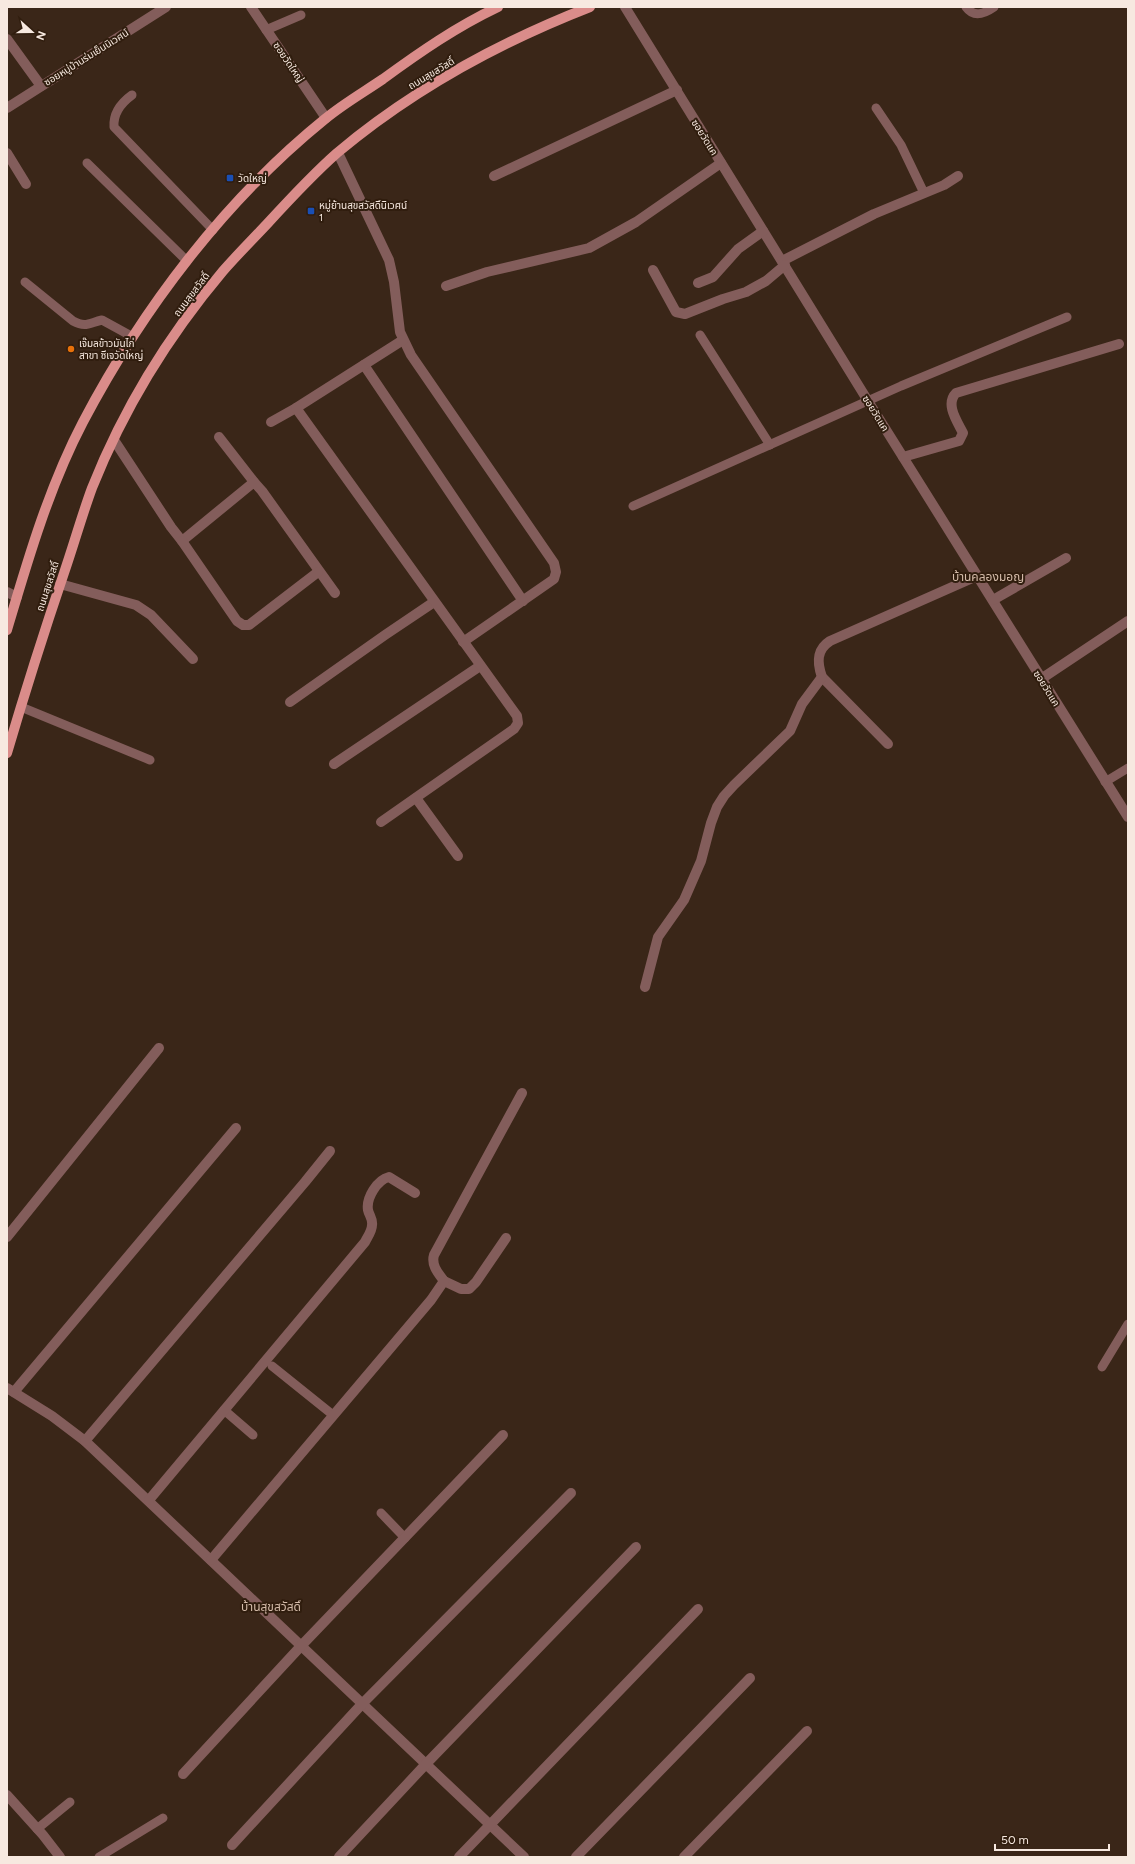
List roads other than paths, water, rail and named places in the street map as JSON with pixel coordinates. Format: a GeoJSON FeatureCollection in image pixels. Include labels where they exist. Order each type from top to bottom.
{"type":"FeatureCollection","features":[{"type":"Feature","properties":{"kind":"main road"},"geometry":{"type":"LineString","coordinates":[[7,630],[35,539],[50,497],[83,423],[118,360],[153,306],[187,261],[253,185],[326,118],[456,28],[498,7]]}},
{"type":"Feature","properties":{"kind":"main road","name":"ถนนสุขสวัสดิ์"},"geometry":{"type":"LineString","coordinates":[[7,753],[20,707],[92,488],[114,440],[139,392],[171,339],[223,271],[305,183],[338,153],[409,100],[498,47],[541,26],[590,7]]}},
{"type":"Feature","properties":{"kind":"street","name":"ซอยหมู่บ้านร่มเย็นนิเวศน์"},"geometry":{"type":"LineString","coordinates":[[7,108],[166,7]]}},
{"type":"Feature","properties":{"kind":"street","name":"ซอยวัดใหญ่"},"geometry":{"type":"LineString","coordinates":[[251,7],[326,118]]}},
{"type":"Feature","properties":{"kind":"street","name":"ซอยวัดแค"},"geometry":{"type":"LineString","coordinates":[[625,7],[868,401],[1128,817]]}},
{"type":"Feature","properties":{"kind":"street"},"geometry":{"type":"LineString","coordinates":[[7,39],[40,86]]}},
{"type":"Feature","properties":{"kind":"street"},"geometry":{"type":"LineString","coordinates":[[494,176],[677,90]]}},
{"type":"Feature","properties":{"kind":"street"},"geometry":{"type":"LineString","coordinates":[[7,153],[26,184]]}},
{"type":"Feature","properties":{"kind":"street"},"geometry":{"type":"LineString","coordinates":[[338,153],[389,260],[403,340],[473,447],[554,562],[556,572],[554,579],[463,642]]}},
{"type":"Feature","properties":{"kind":"street"},"geometry":{"type":"LineString","coordinates":[[446,286],[487,272],[589,248],[636,222],[721,163]]}},
{"type":"Feature","properties":{"kind":"street"},"geometry":{"type":"LineString","coordinates":[[653,270],[676,312],[685,314],[723,298],[746,292],[766,281],[783,263],[855,223],[944,185],[958,176]]}},
{"type":"Feature","properties":{"kind":"street"},"geometry":{"type":"LineString","coordinates":[[698,283],[713,276],[738,249],[763,231]]}},
{"type":"Feature","properties":{"kind":"street"},"geometry":{"type":"LineString","coordinates":[[271,422],[296,408],[403,340]]}},
{"type":"Feature","properties":{"kind":"street"},"geometry":{"type":"LineString","coordinates":[[903,457],[959,440],[963,433],[951,403],[952,397],[956,393],[1119,344]]}},
{"type":"Feature","properties":{"kind":"street"},"geometry":{"type":"LineString","coordinates":[[364,365],[523,601]]}},
{"type":"Feature","properties":{"kind":"street"},"geometry":{"type":"LineString","coordinates":[[296,408],[517,716],[518,723],[514,729],[381,822]]}},
{"type":"Feature","properties":{"kind":"street"},"geometry":{"type":"LineString","coordinates":[[219,438],[262,491],[318,572],[335,593]]}},
{"type":"Feature","properties":{"kind":"street"},"geometry":{"type":"LineString","coordinates":[[114,440],[171,528],[182,541],[237,621],[243,625],[249,625],[318,572]]}},
{"type":"Feature","properties":{"kind":"street"},"geometry":{"type":"LineString","coordinates":[[182,541],[254,482]]}},
{"type":"Feature","properties":{"kind":"street"},"geometry":{"type":"LineString","coordinates":[[993,600],[1066,558]]}},
{"type":"Feature","properties":{"kind":"street"},"geometry":{"type":"LineString","coordinates":[[888,744],[822,677],[818,657],[820,649],[830,641],[977,576]]}},
{"type":"Feature","properties":{"kind":"street"},"geometry":{"type":"LineString","coordinates":[[60,584],[136,605],[151,615],[193,659]]}},
{"type":"Feature","properties":{"kind":"street"},"geometry":{"type":"LineString","coordinates":[[7,592],[17,597]]}},
{"type":"Feature","properties":{"kind":"street"},"geometry":{"type":"LineString","coordinates":[[290,702],[434,602]]}},
{"type":"Feature","properties":{"kind":"street"},"geometry":{"type":"LineString","coordinates":[[1041,679],[1128,621]]}},
{"type":"Feature","properties":{"kind":"street"},"geometry":{"type":"LineString","coordinates":[[334,764],[480,666]]}},
{"type":"Feature","properties":{"kind":"street"},"geometry":{"type":"LineString","coordinates":[[644,987],[658,937],[684,900],[701,861],[711,823],[717,807],[734,785],[790,731],[802,704],[822,677]]}},
{"type":"Feature","properties":{"kind":"street"},"geometry":{"type":"LineString","coordinates":[[416,798],[458,856]]}},
{"type":"Feature","properties":{"kind":"street"},"geometry":{"type":"LineString","coordinates":[[7,1237],[160,1048]]}},
{"type":"Feature","properties":{"kind":"street"},"geometry":{"type":"LineString","coordinates":[[506,1238],[476,1282],[469,1289],[461,1290],[444,1281],[433,1266],[432,1260],[434,1255],[522,1093]]}},
{"type":"Feature","properties":{"kind":"street"},"geometry":{"type":"LineString","coordinates":[[236,1128],[10,1390],[52,1416],[85,1441],[524,1857]]}},
{"type":"Feature","properties":{"kind":"street"},"geometry":{"type":"LineString","coordinates":[[85,1441],[330,1151]]}},
{"type":"Feature","properties":{"kind":"street"},"geometry":{"type":"LineString","coordinates":[[149,1500],[365,1242],[372,1225],[368,1210],[368,1201],[379,1183],[384,1178],[389,1177],[415,1193]]}},
{"type":"Feature","properties":{"kind":"street"},"geometry":{"type":"LineString","coordinates":[[211,1560],[431,1300],[444,1281]]}},
{"type":"Feature","properties":{"kind":"street"},"geometry":{"type":"LineString","coordinates":[[182,1774],[301,1646],[503,1435]]}},
{"type":"Feature","properties":{"kind":"street"},"geometry":{"type":"LineString","coordinates":[[232,1845],[362,1704],[572,1493]]}},
{"type":"Feature","properties":{"kind":"street"},"geometry":{"type":"LineString","coordinates":[[339,1857],[425,1764],[636,1546]]}},
{"type":"Feature","properties":{"kind":"street"},"geometry":{"type":"LineString","coordinates":[[459,1857],[698,1609]]}},
{"type":"Feature","properties":{"kind":"street"},"geometry":{"type":"LineString","coordinates":[[576,1857],[750,1678]]}},
{"type":"Feature","properties":{"kind":"street"},"geometry":{"type":"LineString","coordinates":[[684,1857],[807,1731]]}},
{"type":"Feature","properties":{"kind":"street"},"geometry":{"type":"LineString","coordinates":[[7,1795],[60,1857]]}},
{"type":"Feature","properties":{"kind":"lane"},"geometry":{"type":"LineString","coordinates":[[966,7],[974,13],[980,15],[994,7]]}},
{"type":"Feature","properties":{"kind":"lane"},"geometry":{"type":"LineString","coordinates":[[266,30],[301,15]]}},
{"type":"Feature","properties":{"kind":"lane"},"geometry":{"type":"LineString","coordinates":[[132,95],[123,102],[117,111],[114,127],[213,230]]}},
{"type":"Feature","properties":{"kind":"lane"},"geometry":{"type":"LineString","coordinates":[[876,108],[901,145],[924,193]]}},
{"type":"Feature","properties":{"kind":"lane"},"geometry":{"type":"LineString","coordinates":[[87,163],[187,261]]}},
{"type":"Feature","properties":{"kind":"lane"},"geometry":{"type":"LineString","coordinates":[[25,282],[73,321],[81,325],[86,325],[102,320],[133,337]]}},
{"type":"Feature","properties":{"kind":"lane"},"geometry":{"type":"LineString","coordinates":[[633,506],[868,401],[1067,317]]}},
{"type":"Feature","properties":{"kind":"lane"},"geometry":{"type":"LineString","coordinates":[[700,335],[770,445]]}},
{"type":"Feature","properties":{"kind":"lane"},"geometry":{"type":"LineString","coordinates":[[20,707],[150,760]]}},
{"type":"Feature","properties":{"kind":"lane"},"geometry":{"type":"LineString","coordinates":[[1105,782],[1128,768]]}},
{"type":"Feature","properties":{"kind":"lane"},"geometry":{"type":"LineString","coordinates":[[1102,1367],[1128,1324]]}},
{"type":"Feature","properties":{"kind":"lane"},"geometry":{"type":"LineString","coordinates":[[272,1366],[333,1415]]}},
{"type":"Feature","properties":{"kind":"lane"},"geometry":{"type":"LineString","coordinates":[[224,1410],[252,1435]]}},
{"type":"Feature","properties":{"kind":"lane"},"geometry":{"type":"LineString","coordinates":[[381,1513],[405,1538]]}},
{"type":"Feature","properties":{"kind":"lane"},"geometry":{"type":"LineString","coordinates":[[40,1832],[70,1802]]}},
{"type":"Feature","properties":{"kind":"lane"},"geometry":{"type":"LineString","coordinates":[[99,1857],[163,1818]]}},
{"type":"Feature","properties":{"kind":"place","name":"วัดใหญ่"},"geometry":{"type":"Point","coordinates":[230,178]}},
{"type":"Feature","properties":{"kind":"place","name":"หมู่ย้านสุขสวัสดิ์นิเวศน์ 1"},"geometry":{"type":"Point","coordinates":[311,211]}},
{"type":"Feature","properties":{"kind":"place","name":"เจ๊มลข้าวมันไก่ สาขา ซีเจวัดใหญ่"},"geometry":{"type":"Point","coordinates":[71,349]}},
{"type":"Feature","properties":{"kind":"district","name":"บ้านคลองมอญ"},"geometry":{"type":"Point","coordinates":[988,577]}},
{"type":"Feature","properties":{"kind":"district","name":"บ้านสุขสวัสดิ์"},"geometry":{"type":"Point","coordinates":[271,1607]}}]}
